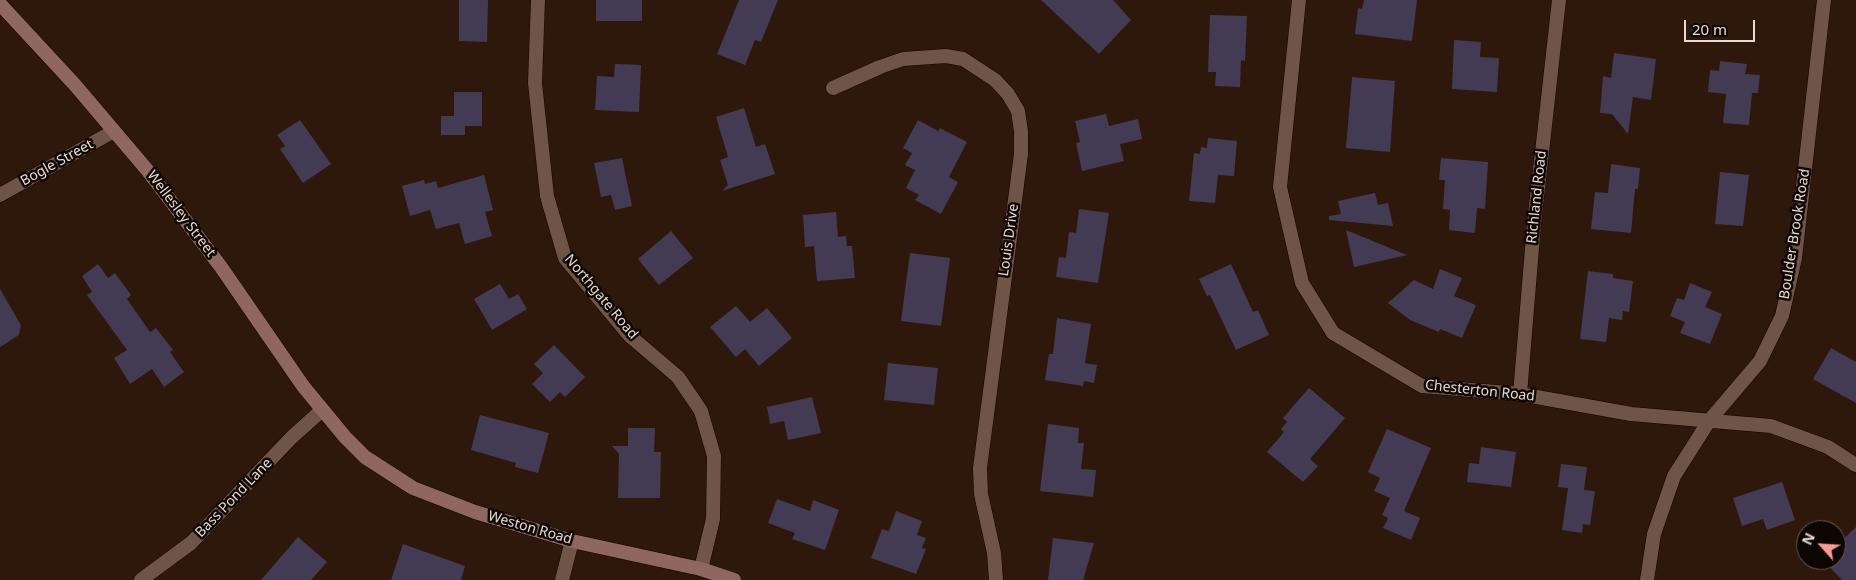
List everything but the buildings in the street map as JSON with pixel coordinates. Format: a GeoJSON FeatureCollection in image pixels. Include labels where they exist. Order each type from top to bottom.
{"type":"FeatureCollection","features":[{"type":"Feature","properties":{"kind":"main road","name":"Wellesley Street"},"geometry":{"type":"LineString","coordinates":[[0,4],[148,171],[203,243],[322,410],[344,437]]}},
{"type":"Feature","properties":{"kind":"main road","name":"Weston Road"},"geometry":{"type":"LineString","coordinates":[[344,437],[372,462],[413,488],[475,512],[572,541],[701,569],[734,580]]}},
{"type":"Feature","properties":{"kind":"street","name":"Northgate Road"},"geometry":{"type":"LineString","coordinates":[[538,0],[535,83],[547,196],[557,231],[565,258],[630,336],[678,377],[701,411],[714,456],[713,519],[701,569]]}},
{"type":"Feature","properties":{"kind":"street","name":"Chesterton Road"},"geometry":{"type":"LineString","coordinates":[[1299,0],[1280,187],[1302,283],[1333,333],[1422,386],[1520,394],[1630,414],[1771,426],[1828,447],[1856,466]]}},
{"type":"Feature","properties":{"kind":"street","name":"Richland Road"},"geometry":{"type":"LineString","coordinates":[[1520,394],[1534,224],[1559,0]]}},
{"type":"Feature","properties":{"kind":"street","name":"Boulder Brook Road"},"geometry":{"type":"LineString","coordinates":[[1647,580],[1654,534],[1674,476],[1709,421],[1760,361],[1782,316],[1795,258],[1824,0]]}},
{"type":"Feature","properties":{"kind":"street","name":"Louis Drive"},"geometry":{"type":"LineString","coordinates":[[833,88],[880,66],[903,59],[946,56],[963,59],[995,80],[1008,94],[1018,111],[1021,131],[1020,154],[980,468],[981,494],[994,553],[996,580]]}},
{"type":"Feature","properties":{"kind":"street","name":"Bogle Street"},"geometry":{"type":"LineString","coordinates":[[0,195],[114,131]]}},
{"type":"Feature","properties":{"kind":"street","name":"Bass Pond Lane"},"geometry":{"type":"LineString","coordinates":[[141,580],[191,543],[291,438],[322,410]]}},
{"type":"Feature","properties":{"kind":"street"},"geometry":{"type":"LineString","coordinates":[[562,580],[572,541]]}}]}
